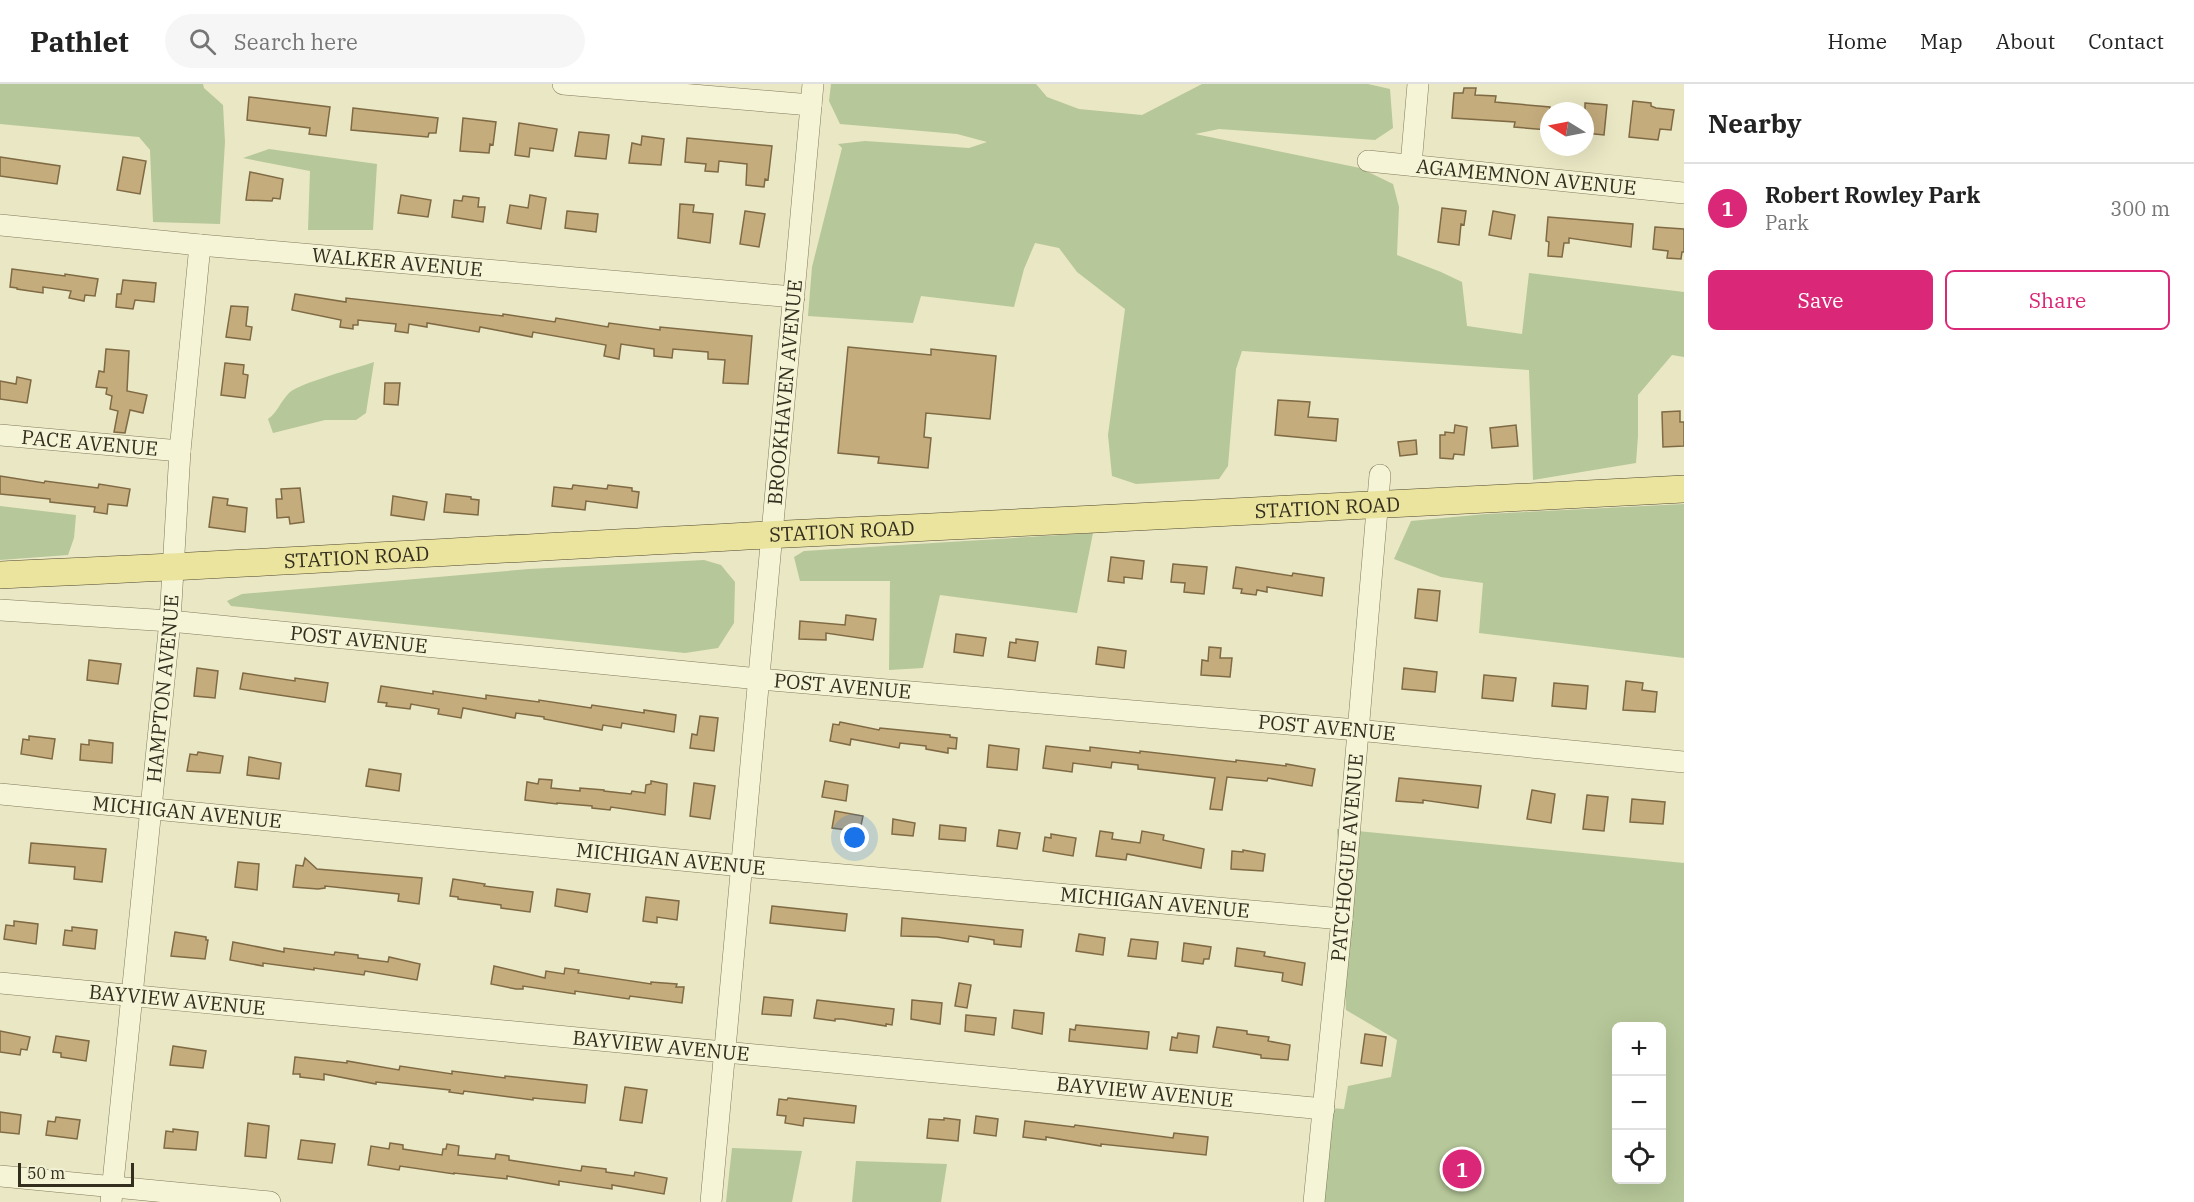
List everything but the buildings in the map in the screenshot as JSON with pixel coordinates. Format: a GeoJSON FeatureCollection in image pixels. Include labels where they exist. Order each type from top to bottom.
{"type":"FeatureCollection","features":[{"type":"Feature","properties":{"kind":"main road","name":"STATION ROAD"},"geometry":{"type":"LineString","coordinates":[[0,575],[173,568],[772,535],[1376,507],[1684,489]]}},
{"type":"Feature","properties":{"kind":"street"},"geometry":{"type":"LineString","coordinates":[[563,84],[812,94]]}},
{"type":"Feature","properties":{"kind":"street"},"geometry":{"type":"LineString","coordinates":[[1411,165],[1418,84]]}},
{"type":"Feature","properties":{"kind":"street","name":"BROOKHAVEN AVENUE"},"geometry":{"type":"LineString","coordinates":[[711,1202],[812,94]]}},
{"type":"Feature","properties":{"kind":"street","name":"AGAMEMNON AVENUE"},"geometry":{"type":"LineString","coordinates":[[1368,161],[1684,193]]}},
{"type":"Feature","properties":{"kind":"street","name":"WALKER AVENUE"},"geometry":{"type":"LineString","coordinates":[[0,225],[200,245],[794,297]]}},
{"type":"Feature","properties":{"kind":"street","name":"HAMPTON AVENUE"},"geometry":{"type":"LineString","coordinates":[[112,1195],[170,621],[180,451],[200,245]]}},
{"type":"Feature","properties":{"kind":"street","name":"PACE AVENUE"},"geometry":{"type":"LineString","coordinates":[[0,435],[180,451]]}},
{"type":"Feature","properties":{"kind":"street","name":"PATCHOGUE AVENUE"},"geometry":{"type":"LineString","coordinates":[[1314,1202],[1342,918],[1380,475]]}},
{"type":"Feature","properties":{"kind":"street","name":"POST AVENUE"},"geometry":{"type":"LineString","coordinates":[[0,610],[170,621],[759,679],[1357,729],[1684,762]]}},
{"type":"Feature","properties":{"kind":"street","name":"MICHIGAN AVENUE"},"geometry":{"type":"LineString","coordinates":[[0,794],[741,866],[1342,918]]}},
{"type":"Feature","properties":{"kind":"street","name":"BAYVIEW AVENUE"},"geometry":{"type":"LineString","coordinates":[[0,984],[1324,1109]]}},
{"type":"Feature","properties":{"kind":"street"},"geometry":{"type":"LineString","coordinates":[[0,1176],[112,1195],[270,1202]]}},
{"type":"Feature","properties":{"kind":"green space"},"geometry":{"type":"Polygon","coordinates":[[[0,84],[203,84],[204,88],[223,105],[225,142],[220,224],[153,222],[150,150],[139,137],[0,124],[0,84]]]}},
{"type":"Feature","properties":{"kind":"green space"},"geometry":{"type":"Polygon","coordinates":[[[831,84],[1036,84],[1047,97],[1079,109],[1142,115],[1202,84],[1368,84],[1390,89],[1393,128],[1375,140],[1219,129],[1195,134],[1360,168],[1393,184],[1399,207],[1397,255],[1462,282],[1467,326],[1522,334],[1529,273],[1684,292],[1684,357],[1672,355],[1638,395],[1636,463],[1533,480],[1529,370],[1242,351],[1236,369],[1228,466],[1219,479],[1136,484],[1112,476],[1108,435],[1125,309],[1077,272],[1059,248],[1035,243],[1024,269],[1014,307],[921,296],[913,323],[808,316],[812,267],[842,148],[838,144],[865,141],[969,148],[987,142],[957,134],[840,124],[829,101],[831,84]]]}},
{"type":"Feature","properties":{"kind":"green space"},"geometry":{"type":"Polygon","coordinates":[[[269,149],[377,164],[373,230],[308,230],[310,171],[243,158],[269,149]]]}},
{"type":"Feature","properties":{"kind":"green space"},"geometry":{"type":"Polygon","coordinates":[[[374,362],[366,413],[356,420],[325,420],[273,433],[268,419],[289,393],[316,380],[374,362]]]}},
{"type":"Feature","properties":{"kind":"green space"},"geometry":{"type":"Polygon","coordinates":[[[1684,504],[1684,658],[1479,633],[1483,583],[1441,577],[1394,559],[1411,521],[1486,514],[1684,504]]]}},
{"type":"Feature","properties":{"kind":"green space"},"geometry":{"type":"Polygon","coordinates":[[[0,506],[76,515],[74,538],[68,555],[0,560],[0,506]]]}},
{"type":"Feature","properties":{"kind":"green space"},"geometry":{"type":"Polygon","coordinates":[[[1093,533],[1077,613],[940,595],[923,668],[889,670],[890,581],[800,581],[794,557],[804,551],[1093,533]]]}},
{"type":"Feature","properties":{"kind":"green space"},"geometry":{"type":"Polygon","coordinates":[[[704,560],[721,565],[735,582],[734,623],[718,648],[685,653],[231,606],[227,601],[242,594],[529,569],[704,560]]]}},
{"type":"Feature","properties":{"kind":"green space"},"geometry":{"type":"Polygon","coordinates":[[[1337,829],[1684,863],[1684,1202],[1320,1202],[1329,1108],[1344,1109],[1348,1086],[1391,1077],[1397,1040],[1346,1010],[1337,829]]]}},
{"type":"Feature","properties":{"kind":"green space"},"geometry":{"type":"Polygon","coordinates":[[[732,1148],[802,1151],[792,1202],[726,1202],[732,1148]]]}},
{"type":"Feature","properties":{"kind":"green space"},"geometry":{"type":"Polygon","coordinates":[[[856,1161],[947,1164],[941,1202],[852,1202],[856,1161]]]}},
{"type":"Feature","properties":{"kind":"place","name":"Robert Rowley Park"},"geometry":{"type":"Point","coordinates":[1462,1169]}}]}
